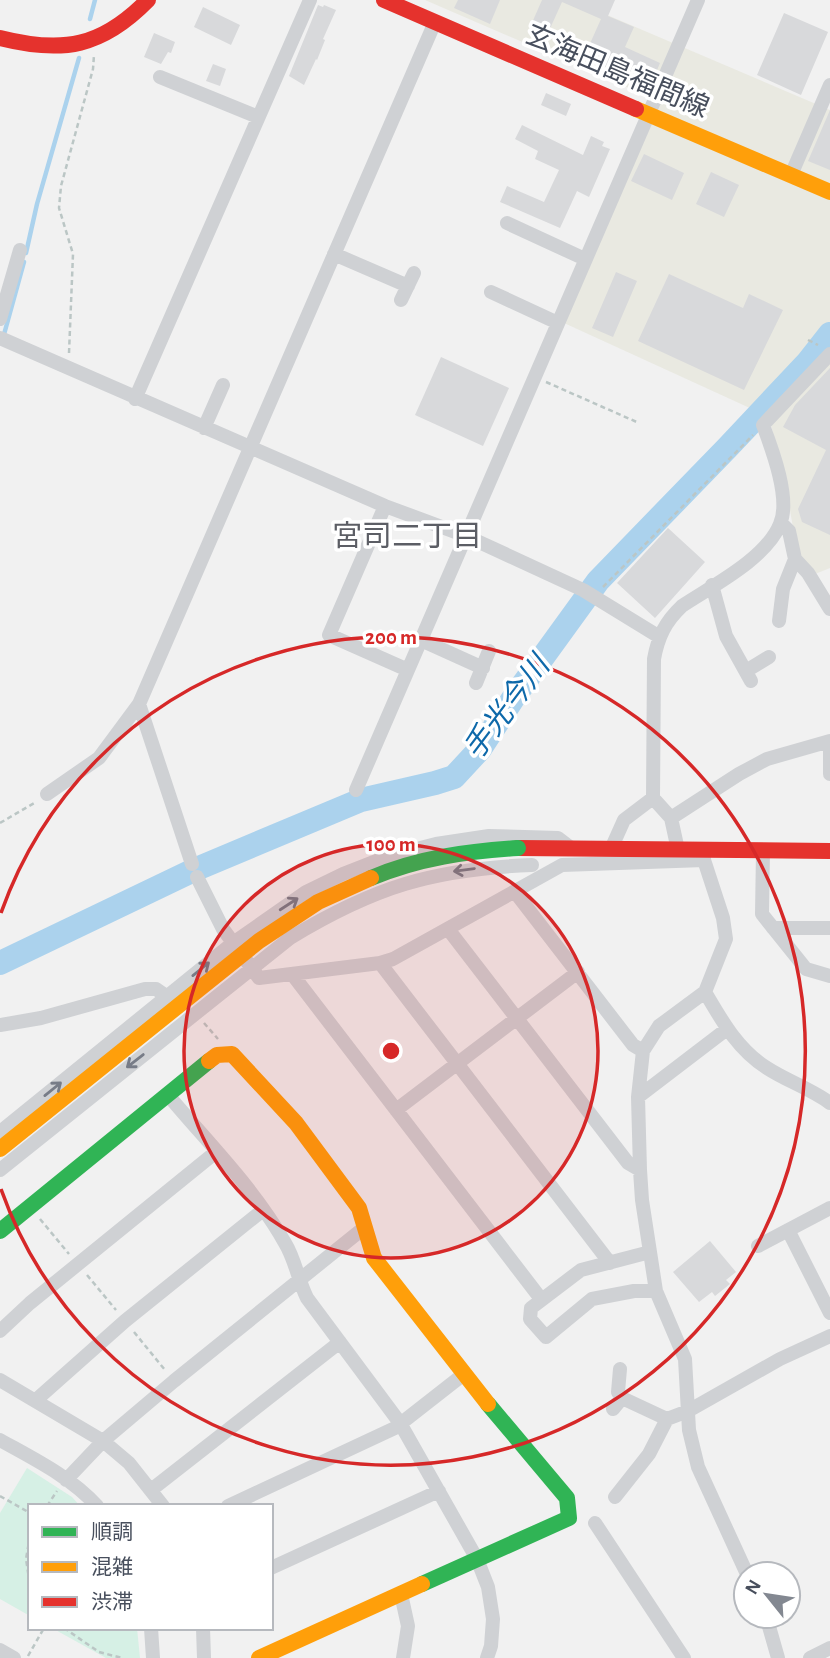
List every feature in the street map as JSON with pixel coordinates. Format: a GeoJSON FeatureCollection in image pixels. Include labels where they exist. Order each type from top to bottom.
{"type":"FeatureCollection","features":[{"type":"Feature","properties":{"kind":"street"},"geometry":{"type":"LineString","coordinates":[[0,37],[30,47],[62,47],[89,41],[116,29],[134,16],[148,0]]}},
{"type":"Feature","properties":{"kind":"street"},"geometry":{"type":"LineString","coordinates":[[135,399],[310,0]]}},
{"type":"Feature","properties":{"kind":"street","name":"玄海田島福間線"},"geometry":{"type":"LineString","coordinates":[[384,0],[830,192]]}},
{"type":"Feature","properties":{"kind":"street"},"geometry":{"type":"LineString","coordinates":[[356,790],[698,0]]}},
{"type":"Feature","properties":{"kind":"street"},"geometry":{"type":"LineString","coordinates":[[47,794],[99,758],[139,704],[435,22]]}},
{"type":"Feature","properties":{"kind":"street"},"geometry":{"type":"LineString","coordinates":[[160,77],[258,117]]}},
{"type":"Feature","properties":{"kind":"street"},"geometry":{"type":"LineString","coordinates":[[790,175],[830,85]]}},
{"type":"Feature","properties":{"kind":"street"},"geometry":{"type":"LineString","coordinates":[[507,223],[585,259]]}},
{"type":"Feature","properties":{"kind":"street"},"geometry":{"type":"LineString","coordinates":[[0,319],[20,250]]}},
{"type":"Feature","properties":{"kind":"street"},"geometry":{"type":"LineString","coordinates":[[334,254],[405,293],[414,272]]}},
{"type":"Feature","properties":{"kind":"street"},"geometry":{"type":"LineString","coordinates":[[491,292],[558,323]]}},
{"type":"Feature","properties":{"kind":"street"},"geometry":{"type":"LineString","coordinates":[[0,338],[385,506],[466,536],[588,594],[658,636]]}},
{"type":"Feature","properties":{"kind":"street"},"geometry":{"type":"LineString","coordinates":[[678,850],[671,818],[653,798],[654,659],[658,636],[672,616],[755,555],[770,540],[781,523],[782,501],[777,461],[763,425],[828,352]]}},
{"type":"Feature","properties":{"kind":"street"},"geometry":{"type":"LineString","coordinates":[[204,428],[223,385]]}},
{"type":"Feature","properties":{"kind":"street"},"geometry":{"type":"LineString","coordinates":[[385,506],[329,635],[408,670]]}},
{"type":"Feature","properties":{"kind":"street"},"geometry":{"type":"LineString","coordinates":[[781,523],[789,531],[795,559],[808,573],[830,609]]}},
{"type":"Feature","properties":{"kind":"street"},"geometry":{"type":"LineString","coordinates":[[779,621],[783,589],[795,559]]}},
{"type":"Feature","properties":{"kind":"street"},"geometry":{"type":"LineString","coordinates":[[712,586],[726,636],[748,676],[769,657]]}},
{"type":"Feature","properties":{"kind":"street"},"geometry":{"type":"LineString","coordinates":[[421,640],[483,668]]}},
{"type":"Feature","properties":{"kind":"street"},"geometry":{"type":"LineString","coordinates":[[476,683],[489,651]]}},
{"type":"Feature","properties":{"kind":"street"},"geometry":{"type":"LineString","coordinates":[[139,704],[195,870],[223,929],[259,978],[380,963],[393,959],[562,865],[763,851],[830,851]]}},
{"type":"Feature","properties":{"kind":"street"},"geometry":{"type":"LineString","coordinates":[[671,818],[767,759],[830,743],[830,774]]}},
{"type":"Feature","properties":{"kind":"street"},"geometry":{"type":"LineString","coordinates":[[611,849],[624,820],[653,798]]}},
{"type":"Feature","properties":{"kind":"street"},"geometry":{"type":"LineString","coordinates":[[0,1131],[233,943],[306,892],[389,856],[436,844],[489,836],[558,838],[571,848]]}},
{"type":"Feature","properties":{"kind":"street"},"geometry":{"type":"LineString","coordinates":[[525,848],[532,865],[532,883]]}},
{"type":"Feature","properties":{"kind":"street"},"geometry":{"type":"LineString","coordinates":[[0,1149],[290,917],[362,879],[449,853],[571,848],[678,850],[704,855]]}},
{"type":"Feature","properties":{"kind":"street"},"geometry":{"type":"LineString","coordinates":[[763,851],[762,914],[806,969],[830,976]]}},
{"type":"Feature","properties":{"kind":"street"},"geometry":{"type":"LineString","coordinates":[[704,855],[723,918],[726,939],[705,992],[659,1026],[643,1051],[638,1097],[640,1170],[656,1291],[685,1359],[689,1430],[698,1467],[741,1560]]}},
{"type":"Feature","properties":{"kind":"street"},"geometry":{"type":"LineString","coordinates":[[0,1170],[252,968],[300,932],[331,913],[377,892],[414,880],[485,867],[532,865]]}},
{"type":"Feature","properties":{"kind":"street"},"geometry":{"type":"LineString","coordinates":[[515,892],[633,1045],[643,1051]]}},
{"type":"Feature","properties":{"kind":"street"},"geometry":{"type":"LineString","coordinates":[[773,928],[830,928]]}},
{"type":"Feature","properties":{"kind":"street"},"geometry":{"type":"LineString","coordinates":[[449,929],[628,1163],[640,1170]]}},
{"type":"Feature","properties":{"kind":"street"},"geometry":{"type":"LineString","coordinates":[[380,963],[610,1263]]}},
{"type":"Feature","properties":{"kind":"street"},"geometry":{"type":"LineString","coordinates":[[396,1110],[578,972]]}},
{"type":"Feature","properties":{"kind":"street"},"geometry":{"type":"LineString","coordinates":[[292,974],[541,1299]]}},
{"type":"Feature","properties":{"kind":"street"},"geometry":{"type":"LineString","coordinates":[[0,1025],[41,1018],[145,989],[156,989],[192,1016]]}},
{"type":"Feature","properties":{"kind":"street"},"geometry":{"type":"LineString","coordinates":[[705,992],[727,1029],[743,1049],[766,1068],[829,1100]]}},
{"type":"Feature","properties":{"kind":"street"},"geometry":{"type":"LineString","coordinates":[[638,1097],[727,1029]]}},
{"type":"Feature","properties":{"kind":"street"},"geometry":{"type":"LineString","coordinates":[[0,1231],[217,1055],[232,1054],[296,1123],[359,1208],[374,1258],[464,1374],[567,1498],[569,1518],[401,1594],[286,1652],[259,1658]]}},
{"type":"Feature","properties":{"kind":"street"},"geometry":{"type":"LineString","coordinates":[[168,1096],[233,1169],[263,1210],[286,1245],[307,1298],[400,1423],[439,1491],[477,1559],[488,1587],[493,1619],[491,1646],[487,1658]]}},
{"type":"Feature","properties":{"kind":"street"},"geometry":{"type":"LineString","coordinates":[[0,1331],[30,1303],[216,1152]]}},
{"type":"Feature","properties":{"kind":"street"},"geometry":{"type":"LineString","coordinates":[[758,1246],[830,1208]]}},
{"type":"Feature","properties":{"kind":"street"},"geometry":{"type":"LineString","coordinates":[[36,1400],[125,1321],[263,1210]]}},
{"type":"Feature","properties":{"kind":"street"},"geometry":{"type":"LineString","coordinates":[[66,1480],[103,1441],[298,1279],[365,1227]]}},
{"type":"Feature","properties":{"kind":"street"},"geometry":{"type":"LineString","coordinates":[[788,1230],[830,1313]]}},
{"type":"Feature","properties":{"kind":"street"},"geometry":{"type":"LineString","coordinates":[[650,1252],[581,1270],[531,1308],[530,1319],[546,1337],[592,1299],[634,1291],[656,1291]]}},
{"type":"Feature","properties":{"kind":"street"},"geometry":{"type":"LineString","coordinates":[[615,1497],[649,1454],[667,1419],[780,1359],[830,1336]]}},
{"type":"Feature","properties":{"kind":"street"},"geometry":{"type":"LineString","coordinates":[[151,1490],[340,1342]]}},
{"type":"Feature","properties":{"kind":"street"},"geometry":{"type":"LineString","coordinates":[[620,1369],[617,1403],[667,1419]]}},
{"type":"Feature","properties":{"kind":"street"},"geometry":{"type":"LineString","coordinates":[[232,1504],[395,1429],[464,1374]]}},
{"type":"Feature","properties":{"kind":"street"},"geometry":{"type":"LineString","coordinates":[[0,1380],[103,1441],[129,1463],[162,1504]]}},
{"type":"Feature","properties":{"kind":"street"},"geometry":{"type":"LineString","coordinates":[[0,1440],[66,1480],[95,1504]]}},
{"type":"Feature","properties":{"kind":"street"},"geometry":{"type":"LineString","coordinates":[[273,1566],[439,1491]]}},
{"type":"Feature","properties":{"kind":"street"},"geometry":{"type":"LineString","coordinates":[[595,1523],[684,1658]]}},
{"type":"Feature","properties":{"kind":"street"},"geometry":{"type":"LineString","coordinates":[[401,1594],[408,1626],[403,1658]]}},
{"type":"Feature","properties":{"kind":"street"},"geometry":{"type":"LineString","coordinates":[[151,1630],[153,1658]]}},
{"type":"Feature","properties":{"kind":"street"},"geometry":{"type":"LineString","coordinates":[[203,1630],[204,1658]]}},
{"type":"Feature","properties":{"kind":"street"},"geometry":{"type":"LineString","coordinates":[[770,1630],[778,1658]]}},
{"type":"Feature","properties":{"kind":"street"},"geometry":{"type":"LineString","coordinates":[[810,1658],[830,1648]]}},
{"type":"Feature","properties":{"kind":"street"},"geometry":{"type":"LineString","coordinates":[[0,1650],[14,1658]]}},
{"type":"Feature","properties":{"kind":"path"},"geometry":{"type":"LineString","coordinates":[[68,367],[73,254],[59,208],[61,186],[93,69],[93,50],[89,41]]}},
{"type":"Feature","properties":{"kind":"path"},"geometry":{"type":"LineString","coordinates":[[808,340],[828,352]]}},
{"type":"Feature","properties":{"kind":"path"},"geometry":{"type":"LineString","coordinates":[[534,377],[639,423]]}},
{"type":"Feature","properties":{"kind":"path"},"geometry":{"type":"LineString","coordinates":[[588,594],[763,425]]}},
{"type":"Feature","properties":{"kind":"path"},"geometry":{"type":"LineString","coordinates":[[0,823],[21,813],[47,794]]}},
{"type":"Feature","properties":{"kind":"path"},"geometry":{"type":"LineString","coordinates":[[192,1016],[232,1054]]}},
{"type":"Feature","properties":{"kind":"path"},"geometry":{"type":"LineString","coordinates":[[30,1206],[174,1381]]}},
{"type":"Feature","properties":{"kind":"path"},"geometry":{"type":"LineString","coordinates":[[48,1504],[66,1480]]}},
{"type":"Feature","properties":{"kind":"path"},"geometry":{"type":"LineString","coordinates":[[0,1496],[28,1512]]}},
{"type":"Feature","properties":{"kind":"path"},"geometry":{"type":"LineString","coordinates":[[28,1548],[28,1572]]}},
{"type":"Feature","properties":{"kind":"path"},"geometry":{"type":"LineString","coordinates":[[27,1658],[43,1630]]}},
{"type":"Feature","properties":{"kind":"path"},"geometry":{"type":"LineString","coordinates":[[67,1630],[99,1652],[122,1658]]}},
{"type":"Feature","properties":{"kind":"shaded area"},"geometry":{"type":"Polygon","coordinates":[[[425,0],[572,0],[830,110],[830,568],[815,574],[798,555],[782,466],[771,425],[765,415],[564,323],[661,102],[425,0]]]}},
{"type":"Feature","properties":{"kind":"green space"},"geometry":{"type":"Polygon","coordinates":[[[27,1468],[72,1497],[78,1504],[28,1504],[28,1615],[0,1599],[0,1513],[27,1468]]]}},
{"type":"Feature","properties":{"kind":"green space"},"geometry":{"type":"Polygon","coordinates":[[[56,1630],[137,1630],[140,1658],[106,1658],[56,1630]]]}},
{"type":"Feature","properties":{"kind":"building"},"geometry":{"type":"Polygon","coordinates":[[[458,0],[500,0],[490,24],[454,8],[458,0]]]}},
{"type":"Feature","properties":{"kind":"building"},"geometry":{"type":"Polygon","coordinates":[[[542,0],[615,0],[608,16],[634,27],[625,47],[660,63],[649,89],[617,76],[619,72],[586,60],[591,49],[588,48],[601,19],[562,2],[548,33],[531,25],[542,0]]]}},
{"type":"Feature","properties":{"kind":"building"},"geometry":{"type":"Polygon","coordinates":[[[318,5],[336,10],[317,60],[304,85],[289,76],[318,5]]]}},
{"type":"Feature","properties":{"kind":"building"},"geometry":{"type":"Polygon","coordinates":[[[203,7],[240,25],[231,45],[194,27],[203,7]]]}},
{"type":"Feature","properties":{"kind":"building"},"geometry":{"type":"Polygon","coordinates":[[[784,13],[828,32],[801,95],[757,75],[784,13]]]}},
{"type":"Feature","properties":{"kind":"building"},"geometry":{"type":"Polygon","coordinates":[[[154,33],[175,42],[171,53],[168,52],[161,64],[144,57],[154,33]]]}},
{"type":"Feature","properties":{"kind":"building"},"geometry":{"type":"Polygon","coordinates":[[[213,64],[226,69],[220,86],[206,81],[213,64]]]}},
{"type":"Feature","properties":{"kind":"building"},"geometry":{"type":"Polygon","coordinates":[[[546,93],[571,104],[566,116],[541,105],[546,93]]]}},
{"type":"Feature","properties":{"kind":"building"},"geometry":{"type":"Polygon","coordinates":[[[830,110],[830,170],[808,161],[830,110]]]}},
{"type":"Feature","properties":{"kind":"building"},"geometry":{"type":"Polygon","coordinates":[[[522,125],[583,155],[591,136],[604,142],[602,146],[610,149],[589,197],[577,191],[560,228],[500,202],[507,186],[544,202],[559,170],[535,159],[538,151],[515,139],[522,125]]]}},
{"type":"Feature","properties":{"kind":"building"},"geometry":{"type":"Polygon","coordinates":[[[644,154],[684,173],[672,200],[631,181],[644,154]]]}},
{"type":"Feature","properties":{"kind":"building"},"geometry":{"type":"Polygon","coordinates":[[[711,172],[739,185],[724,217],[696,204],[711,172]]]}},
{"type":"Feature","properties":{"kind":"building"},"geometry":{"type":"Polygon","coordinates":[[[616,272],[637,281],[613,337],[592,328],[616,272]]]}},
{"type":"Feature","properties":{"kind":"building"},"geometry":{"type":"Polygon","coordinates":[[[669,274],[743,308],[749,294],[783,310],[744,390],[638,341],[669,274]]]}},
{"type":"Feature","properties":{"kind":"building"},"geometry":{"type":"Polygon","coordinates":[[[441,357],[509,388],[483,446],[415,415],[441,357]]]}},
{"type":"Feature","properties":{"kind":"building"},"geometry":{"type":"Polygon","coordinates":[[[830,368],[830,535],[802,522],[798,509],[826,450],[783,427],[795,405],[830,368]]]}},
{"type":"Feature","properties":{"kind":"building"},"geometry":{"type":"Polygon","coordinates":[[[668,528],[705,562],[655,618],[617,583],[668,528]]]}},
{"type":"Feature","properties":{"kind":"building"},"geometry":{"type":"Polygon","coordinates":[[[710,1241],[736,1272],[726,1280],[730,1284],[715,1296],[712,1292],[699,1302],[673,1272],[710,1241]]]}},
{"type":"Feature","properties":{"kind":"waterway"},"geometry":{"type":"LineString","coordinates":[[90,19],[95,0]]}},
{"type":"Feature","properties":{"kind":"waterway"},"geometry":{"type":"LineString","coordinates":[[26,253],[37,204],[79,58]]}},
{"type":"Feature","properties":{"kind":"waterway"},"geometry":{"type":"LineString","coordinates":[[3,338],[24,262]]}},
{"type":"Feature","properties":{"kind":"waterway","name":"手光今川"},"geometry":{"type":"LineString","coordinates":[[0,963],[194,870],[361,800],[454,777],[480,749],[598,581],[808,362],[830,334]]}},
{"type":"Feature","properties":{"kind":"traffic: fast"},"geometry":{"type":"LineString","coordinates":[[371,878],[407,865],[443,857],[518,848]]}},
{"type":"Feature","properties":{"kind":"traffic: fast"},"geometry":{"type":"LineString","coordinates":[[0,1231],[209,1061]]}},
{"type":"Feature","properties":{"kind":"traffic: fast"},"geometry":{"type":"LineString","coordinates":[[422,1584],[569,1518],[567,1498],[488,1404]]}},
{"type":"Feature","properties":{"kind":"traffic: slow"},"geometry":{"type":"LineString","coordinates":[[636,109],[830,192]]}},
{"type":"Feature","properties":{"kind":"traffic: slow"},"geometry":{"type":"LineString","coordinates":[[0,1149],[259,941],[318,902],[371,878]]}},
{"type":"Feature","properties":{"kind":"traffic: slow"},"geometry":{"type":"LineString","coordinates":[[209,1061],[217,1055],[232,1054],[296,1123],[359,1208],[374,1258],[488,1404]]}},
{"type":"Feature","properties":{"kind":"traffic: slow"},"geometry":{"type":"LineString","coordinates":[[259,1658],[422,1584]]}},
{"type":"Feature","properties":{"kind":"traffic: jam"},"geometry":{"type":"LineString","coordinates":[[0,38],[43,45],[80,43],[114,28],[148,0]]}},
{"type":"Feature","properties":{"kind":"traffic: jam"},"geometry":{"type":"LineString","coordinates":[[384,0],[636,109]]}},
{"type":"Feature","properties":{"kind":"traffic: jam"},"geometry":{"type":"LineString","coordinates":[[518,848],[830,851]]}},
{"type":"Feature","properties":{"kind":"district","name":"宮司二丁目"},"geometry":{"type":"Point","coordinates":[407,537]}}]}
